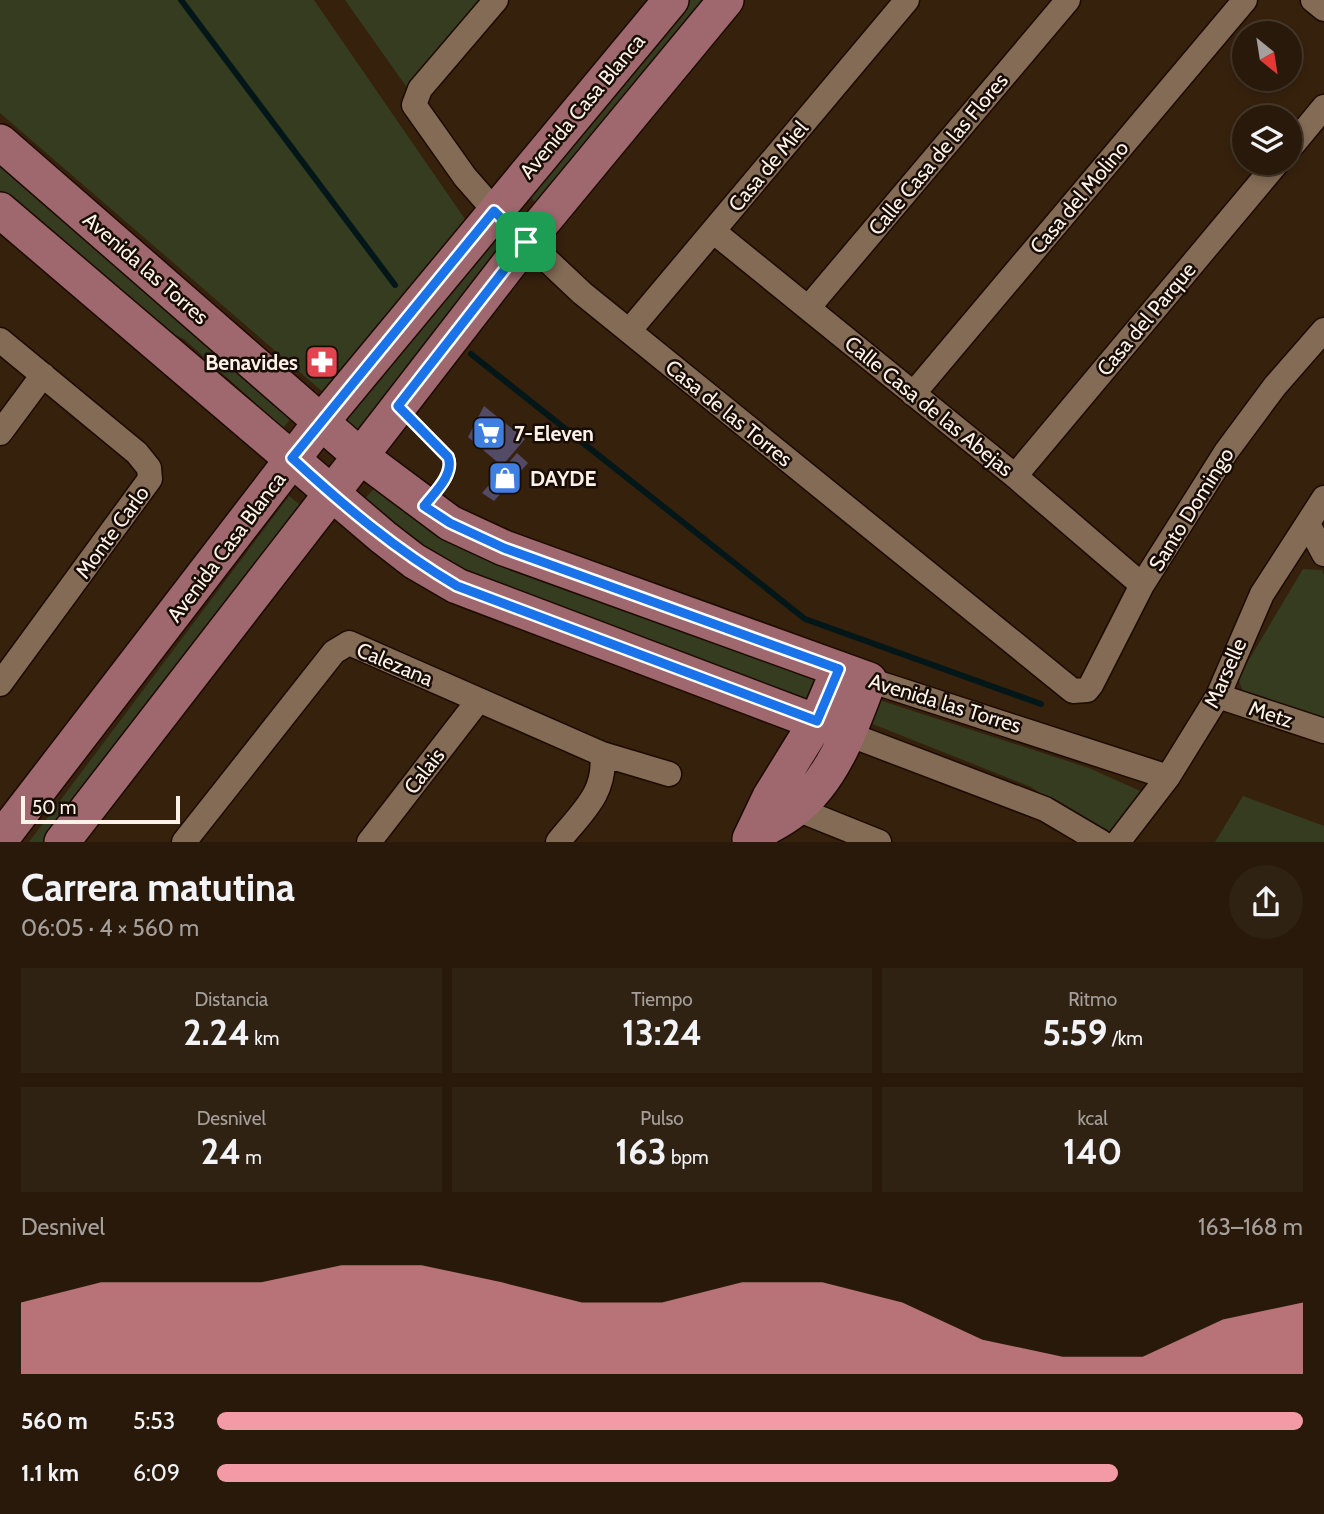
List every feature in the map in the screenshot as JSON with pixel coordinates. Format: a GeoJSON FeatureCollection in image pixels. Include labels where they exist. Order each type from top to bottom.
{"type":"FeatureCollection","features":[{"type":"Feature","properties":{"kind":"street","name":"Casa de las Torres"},"geometry":{"type":"LineString","coordinates":[[496,0],[420,89],[414,105],[450,158],[494,211],[629,331],[1073,691]]}},
{"type":"Feature","properties":{"kind":"street","name":"Avenida Casa Blanca"},"geometry":{"type":"LineString","coordinates":[[0,840],[292,458],[671,0]]}},
{"type":"Feature","properties":{"kind":"street","name":"Avenida Casa Blanca"},"geometry":{"type":"LineString","coordinates":[[62,842],[526,242],[726,0]]}},
{"type":"Feature","properties":{"kind":"street","name":"Casa de Miel"},"geometry":{"type":"LineString","coordinates":[[629,331],[907,0]]}},
{"type":"Feature","properties":{"kind":"street","name":"Calle Casa de las Flores"},"geometry":{"type":"LineString","coordinates":[[807,308],[1068,0]]}},
{"type":"Feature","properties":{"kind":"street","name":"Casa del Molino"},"geometry":{"type":"LineString","coordinates":[[914,394],[1245,0]]}},
{"type":"Feature","properties":{"kind":"street"},"geometry":{"type":"LineString","coordinates":[[1313,0],[1324,9]]}},
{"type":"Feature","properties":{"kind":"street"},"geometry":{"type":"LineString","coordinates":[[1302,134],[1324,107]]}},
{"type":"Feature","properties":{"kind":"street","name":"Avenida las Torres"},"geometry":{"type":"LineString","coordinates":[[0,142],[359,455],[450,523],[504,548],[854,674],[1168,777]]}},
{"type":"Feature","properties":{"kind":"street","name":"Casa del Parque"},"geometry":{"type":"LineString","coordinates":[[1015,476],[1268,175]]}},
{"type":"Feature","properties":{"kind":"street"},"geometry":{"type":"LineString","coordinates":[[0,210],[330,493],[414,561],[457,586],[1045,809],[1101,842]]}},
{"type":"Feature","properties":{"kind":"street","name":"Calle Casa de las Abejas"},"geometry":{"type":"LineString","coordinates":[[713,231],[1015,476],[1142,585]]}},
{"type":"Feature","properties":{"kind":"street","name":"Santo Domingo"},"geometry":{"type":"LineString","coordinates":[[1073,691],[1087,690],[1091,685],[1142,585],[1232,443],[1275,386],[1324,330]]}},
{"type":"Feature","properties":{"kind":"street","name":"Monte Carlo"},"geometry":{"type":"LineString","coordinates":[[0,340],[137,453],[149,468],[150,479],[0,684]]}},
{"type":"Feature","properties":{"kind":"street"},"geometry":{"type":"LineString","coordinates":[[0,433],[43,375]]}},
{"type":"Feature","properties":{"kind":"street","name":"Marselle"},"geometry":{"type":"LineString","coordinates":[[1118,842],[1168,777],[1218,696],[1262,594],[1324,498]]}},
{"type":"Feature","properties":{"kind":"street"},"geometry":{"type":"LineString","coordinates":[[1308,524],[1324,554]]}},
{"type":"Feature","properties":{"kind":"street","name":"Calezana"},"geometry":{"type":"LineString","coordinates":[[184,842],[334,652],[345,644],[356,644],[478,701],[602,754],[669,774]]}},
{"type":"Feature","properties":{"kind":"street"},"geometry":{"type":"LineString","coordinates":[[750,839],[782,804],[824,775],[833,728],[854,674]]}},
{"type":"Feature","properties":{"kind":"street","name":"Metz"},"geometry":{"type":"LineString","coordinates":[[1218,696],[1324,731]]}},
{"type":"Feature","properties":{"kind":"street","name":"Calais"},"geometry":{"type":"LineString","coordinates":[[369,842],[478,701]]}},
{"type":"Feature","properties":{"kind":"street"},"geometry":{"type":"LineString","coordinates":[[558,842],[598,791],[604,773],[602,754]]}},
{"type":"Feature","properties":{"kind":"street"},"geometry":{"type":"LineString","coordinates":[[782,804],[879,842]]}},
{"type":"Feature","properties":{"kind":"lane"},"geometry":{"type":"LineString","coordinates":[[398,406],[448,457],[451,464],[449,473],[424,506]]}},
{"type":"Feature","properties":{"kind":"green space"},"geometry":{"type":"Polygon","coordinates":[[[0,0],[314,0],[467,222],[324,393],[0,113],[0,0]]]}},
{"type":"Feature","properties":{"kind":"green space"},"geometry":{"type":"Polygon","coordinates":[[[345,0],[483,0],[408,89],[345,0]]]}},
{"type":"Feature","properties":{"kind":"green space"},"geometry":{"type":"Polygon","coordinates":[[[691,0],[716,0],[542,208],[528,195],[691,0]]]}},
{"type":"Feature","properties":{"kind":"green space"},"geometry":{"type":"Polygon","coordinates":[[[0,154],[298,410],[283,428],[184,339],[159,328],[0,191],[0,154]]]}},
{"type":"Feature","properties":{"kind":"green space"},"geometry":{"type":"Polygon","coordinates":[[[497,230],[515,245],[355,437],[339,421],[497,230]]]}},
{"type":"Feature","properties":{"kind":"green space"},"geometry":{"type":"Polygon","coordinates":[[[379,483],[818,678],[807,707],[435,565],[362,502],[379,483]]]}},
{"type":"Feature","properties":{"kind":"green space"},"geometry":{"type":"Polygon","coordinates":[[[289,496],[307,510],[52,842],[29,842],[289,496]]]}},
{"type":"Feature","properties":{"kind":"green space"},"geometry":{"type":"Polygon","coordinates":[[[1303,569],[1322,570],[1324,575],[1324,724],[1246,700],[1238,678],[1303,569]]]}},
{"type":"Feature","properties":{"kind":"green space"},"geometry":{"type":"Polygon","coordinates":[[[879,700],[1089,768],[1147,794],[1108,839],[1031,787],[870,723],[879,700]]]}},
{"type":"Feature","properties":{"kind":"green space"},"geometry":{"type":"Polygon","coordinates":[[[1243,796],[1324,826],[1324,842],[1215,842],[1243,796]]]}},
{"type":"Feature","properties":{"kind":"building","name":"7-Eleven"},"geometry":{"type":"Polygon","coordinates":[[[484,406],[525,439],[502,466],[468,437],[484,406]]]}},
{"type":"Feature","properties":{"kind":"building","name":"DAYDE"},"geometry":{"type":"Polygon","coordinates":[[[517,453],[528,463],[494,501],[482,493],[517,453]]]}},
{"type":"Feature","properties":{"kind":"waterway"},"geometry":{"type":"LineString","coordinates":[[181,0],[395,285]]}},
{"type":"Feature","properties":{"kind":"waterway"},"geometry":{"type":"LineString","coordinates":[[471,354],[805,619],[1041,704]]}},
{"type":"Feature","properties":{"kind":"place","name":"Benavides"},"geometry":{"type":"Point","coordinates":[322,362]}},
{"type":"Feature","properties":{"kind":"place","name":"7-Eleven"},"geometry":{"type":"Point","coordinates":[489,433]}},
{"type":"Feature","properties":{"kind":"place","name":"DAYDE"},"geometry":{"type":"Point","coordinates":[505,478]}},
{"type":"Feature","properties":{"kind":"route"},"geometry":{"type":"LineString","coordinates":[[494,211],[526,242],[398,406],[448,457],[451,464],[449,473],[424,506],[450,523],[504,548],[839,669],[817,721],[457,586],[414,561],[383,537],[292,458],[494,211]]}}]}
